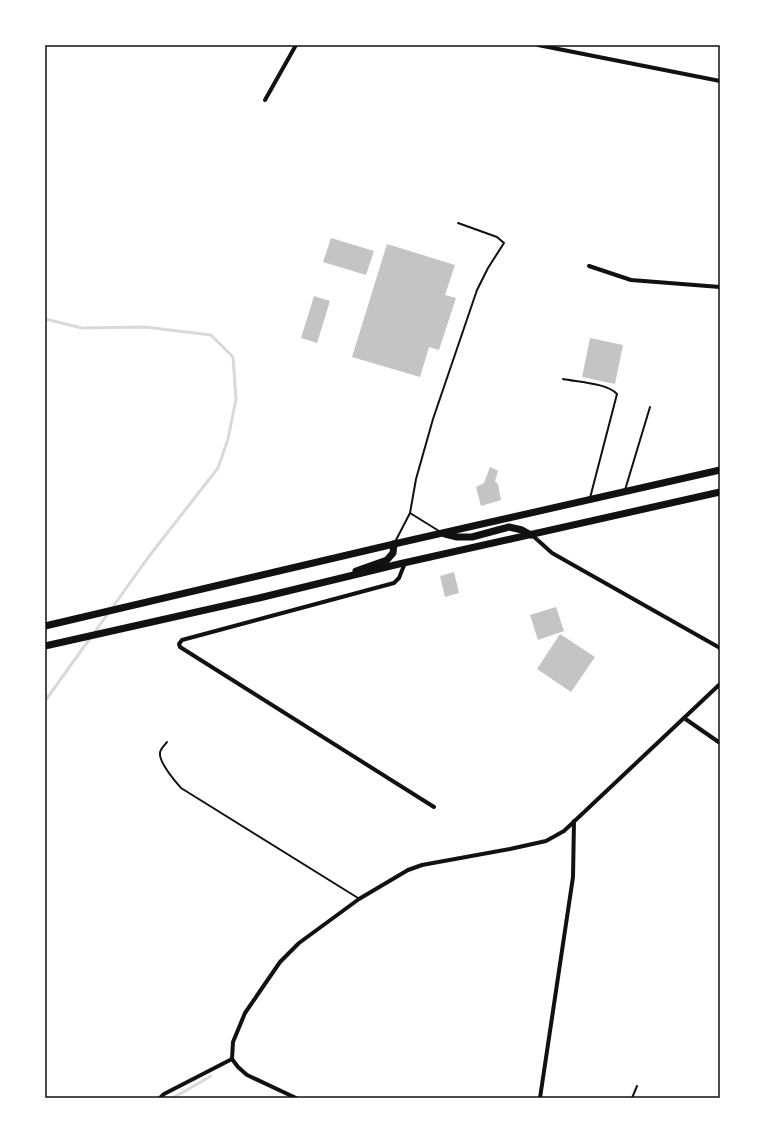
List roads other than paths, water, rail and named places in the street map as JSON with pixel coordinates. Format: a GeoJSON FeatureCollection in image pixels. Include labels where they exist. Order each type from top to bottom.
{"type":"FeatureCollection","features":[{"type":"Feature","properties":{"kind":"highway"},"geometry":{"type":"LineString","coordinates":[[45,626],[394,544],[720,470]]}},
{"type":"Feature","properties":{"kind":"highway"},"geometry":{"type":"LineString","coordinates":[[45,646],[720,492]]}},
{"type":"Feature","properties":{"kind":"highway"},"geometry":{"type":"LineString","coordinates":[[443,533],[458,537],[472,536],[509,528],[522,530],[531,534]]}},
{"type":"Feature","properties":{"kind":"highway"},"geometry":{"type":"LineString","coordinates":[[340,578],[387,560],[393,553],[394,544]]}},
{"type":"Feature","properties":{"kind":"street"},"geometry":{"type":"LineString","coordinates":[[265,100],[296,45]]}},
{"type":"Feature","properties":{"kind":"street"},"geometry":{"type":"LineString","coordinates":[[538,45],[720,81]]}},
{"type":"Feature","properties":{"kind":"street"},"geometry":{"type":"LineString","coordinates":[[589,266],[631,280],[720,287]]}},
{"type":"Feature","properties":{"kind":"street"},"geometry":{"type":"LineString","coordinates":[[531,534],[552,553],[720,648]]}},
{"type":"Feature","properties":{"kind":"street"},"geometry":{"type":"LineString","coordinates":[[405,563],[399,578],[394,583],[182,640],[179,644],[180,647],[434,807]]}},
{"type":"Feature","properties":{"kind":"street"},"geometry":{"type":"LineString","coordinates":[[296,1098],[247,1075],[238,1068],[232,1059],[233,1042],[245,1013],[280,962],[299,943],[359,899],[408,870],[422,865],[546,841],[564,831],[720,684]]}},
{"type":"Feature","properties":{"kind":"street"},"geometry":{"type":"LineString","coordinates":[[684,718],[720,743]]}},
{"type":"Feature","properties":{"kind":"street"},"geometry":{"type":"LineString","coordinates":[[540,1098],[573,877],[574,821]]}},
{"type":"Feature","properties":{"kind":"street"},"geometry":{"type":"LineString","coordinates":[[160,1098],[164,1094],[232,1059]]}},
{"type":"Feature","properties":{"kind":"lane"},"geometry":{"type":"LineString","coordinates":[[394,544],[410,513],[416,479],[433,419],[477,290],[488,268],[504,244],[497,237],[458,223]]}},
{"type":"Feature","properties":{"kind":"lane"},"geometry":{"type":"LineString","coordinates":[[563,379],[606,387],[613,389],[617,394],[590,499]]}},
{"type":"Feature","properties":{"kind":"lane"},"geometry":{"type":"LineString","coordinates":[[625,492],[650,407]]}},
{"type":"Feature","properties":{"kind":"lane"},"geometry":{"type":"LineString","coordinates":[[410,513],[443,533]]}},
{"type":"Feature","properties":{"kind":"lane"},"geometry":{"type":"LineString","coordinates":[[167,742],[159,753],[166,768],[181,788],[359,899]]}},
{"type":"Feature","properties":{"kind":"lane"},"geometry":{"type":"LineString","coordinates":[[632,1098],[637,1086]]}},
{"type":"Feature","properties":{"kind":"waterway"},"geometry":{"type":"LineString","coordinates":[[45,319],[82,328],[145,327],[211,335],[233,357],[236,399],[228,439],[218,468],[150,555],[94,633]]}},
{"type":"Feature","properties":{"kind":"waterway"},"geometry":{"type":"LineString","coordinates":[[45,701],[91,637]]}},
{"type":"Feature","properties":{"kind":"waterway"},"geometry":{"type":"LineString","coordinates":[[173,1098],[211,1076]]}}]}
